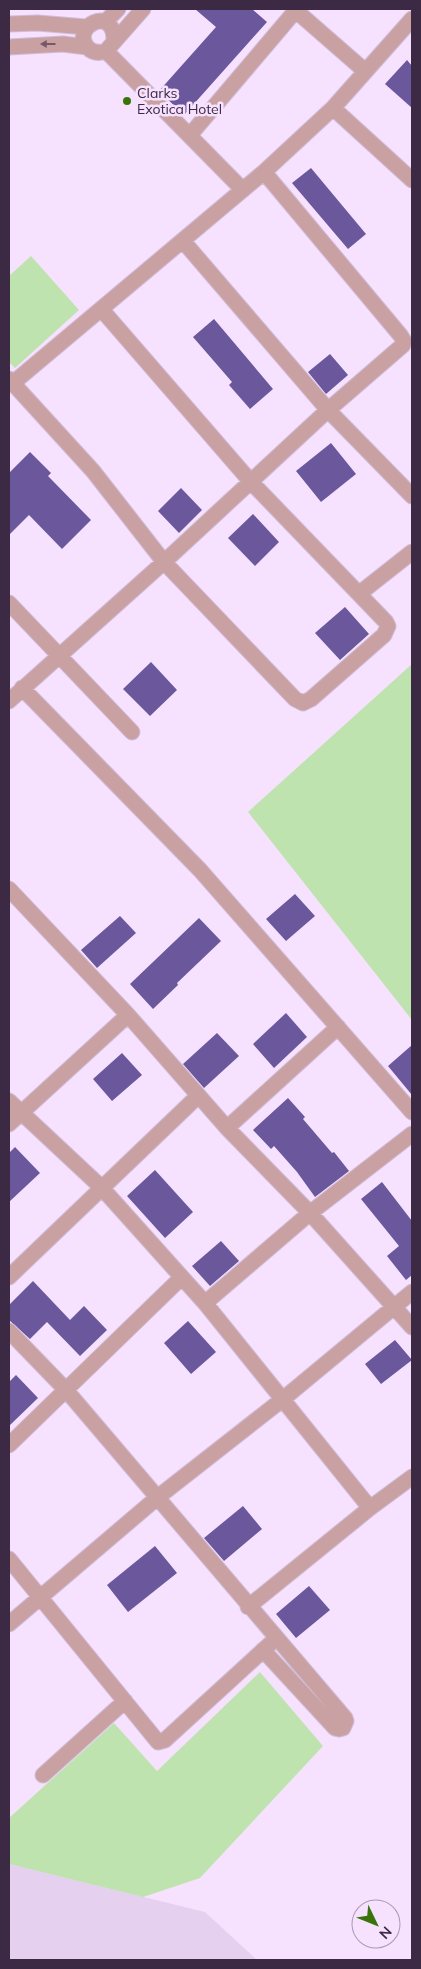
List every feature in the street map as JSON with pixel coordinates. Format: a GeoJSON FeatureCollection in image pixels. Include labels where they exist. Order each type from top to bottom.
{"type":"FeatureCollection","features":[{"type":"Feature","properties":{"kind":"street"},"geometry":{"type":"LineString","coordinates":[[105,22],[118,9]]}},
{"type":"Feature","properties":{"kind":"street"},"geometry":{"type":"LineString","coordinates":[[86,27],[84,41],[87,47],[92,51],[100,53],[110,45],[143,9]]}},
{"type":"Feature","properties":{"kind":"street"},"geometry":{"type":"LineString","coordinates":[[190,134],[296,9],[364,71]]}},
{"type":"Feature","properties":{"kind":"street"},"geometry":{"type":"LineString","coordinates":[[102,310],[251,482],[386,622],[387,630],[311,699],[303,703],[299,702],[164,562],[92,471],[11,381],[102,310],[264,172],[333,108],[364,71],[407,36],[412,19]]}},
{"type":"Feature","properties":{"kind":"street"},"geometry":{"type":"LineString","coordinates":[[9,24],[38,23],[86,27],[99,21],[105,22],[114,33],[110,45]]}},
{"type":"Feature","properties":{"kind":"street"},"geometry":{"type":"LineString","coordinates":[[9,47],[63,44],[87,47]]}},
{"type":"Feature","properties":{"kind":"street"},"geometry":{"type":"LineString","coordinates":[[110,45],[243,190]]}},
{"type":"Feature","properties":{"kind":"street"},"geometry":{"type":"LineString","coordinates":[[333,108],[412,180]]}},
{"type":"Feature","properties":{"kind":"street"},"geometry":{"type":"LineString","coordinates":[[9,701],[164,562],[328,410],[408,345],[264,172]]}},
{"type":"Feature","properties":{"kind":"street"},"geometry":{"type":"LineString","coordinates":[[183,241],[328,410],[412,496]]}},
{"type":"Feature","properties":{"kind":"street"},"geometry":{"type":"LineString","coordinates":[[360,593],[412,552]]}},
{"type":"Feature","properties":{"kind":"street"},"geometry":{"type":"LineString","coordinates":[[9,604],[132,732]]}},
{"type":"Feature","properties":{"kind":"street"},"geometry":{"type":"LineString","coordinates":[[22,688],[200,870],[412,1112]]}},
{"type":"Feature","properties":{"kind":"street"},"geometry":{"type":"LineString","coordinates":[[9,889],[128,1015],[227,1128],[310,1213],[412,1327]]}},
{"type":"Feature","properties":{"kind":"street"},"geometry":{"type":"LineString","coordinates":[[9,1124],[128,1015]]}},
{"type":"Feature","properties":{"kind":"street"},"geometry":{"type":"LineString","coordinates":[[227,1128],[338,1027]]}},
{"type":"Feature","properties":{"kind":"street"},"geometry":{"type":"LineString","coordinates":[[9,1276],[198,1096]]}},
{"type":"Feature","properties":{"kind":"street"},"geometry":{"type":"LineString","coordinates":[[9,1101],[101,1187],[205,1303],[370,1508]]}},
{"type":"Feature","properties":{"kind":"street"},"geometry":{"type":"LineString","coordinates":[[205,1303],[310,1213],[412,1134]]}},
{"type":"Feature","properties":{"kind":"street"},"geometry":{"type":"LineString","coordinates":[[9,1445],[181,1278]]}},
{"type":"Feature","properties":{"kind":"street"},"geometry":{"type":"LineString","coordinates":[[9,1624],[158,1497],[283,1399],[412,1292]]}},
{"type":"Feature","properties":{"kind":"street"},"geometry":{"type":"LineString","coordinates":[[9,1331],[66,1390],[344,1718],[346,1721],[343,1728],[339,1730],[335,1728],[263,1650]]}},
{"type":"Feature","properties":{"kind":"street"},"geometry":{"type":"LineString","coordinates":[[248,1607],[370,1508],[412,1477]]}},
{"type":"Feature","properties":{"kind":"street"},"geometry":{"type":"LineString","coordinates":[[9,1559],[155,1739],[162,1742],[276,1639]]}},
{"type":"Feature","properties":{"kind":"street"},"geometry":{"type":"LineString","coordinates":[[43,1775],[124,1701]]}},
{"type":"Feature","properties":{"kind":"shaded area"},"geometry":{"type":"Polygon","coordinates":[[[9,1864],[205,1912],[257,1960],[9,1960],[9,1864]]]}},
{"type":"Feature","properties":{"kind":"green space"},"geometry":{"type":"Polygon","coordinates":[[[31,256],[79,310],[15,368],[9,362],[9,276],[31,256]]]}},
{"type":"Feature","properties":{"kind":"green space"},"geometry":{"type":"Polygon","coordinates":[[[412,664],[412,1020],[248,812],[412,664]]]}},
{"type":"Feature","properties":{"kind":"green space"},"geometry":{"type":"Polygon","coordinates":[[[260,1672],[323,1746],[200,1878],[143,1897],[9,1864],[9,1818],[114,1723],[157,1771],[260,1672]]]}},
{"type":"Feature","properties":{"kind":"building"},"geometry":{"type":"Polygon","coordinates":[[[195,9],[252,9],[267,22],[184,115],[159,91],[216,27],[195,9]]]}},
{"type":"Feature","properties":{"kind":"building"},"geometry":{"type":"Polygon","coordinates":[[[407,60],[412,66],[412,108],[385,84],[407,60]]]}},
{"type":"Feature","properties":{"kind":"building"},"geometry":{"type":"Polygon","coordinates":[[[311,168],[366,234],[348,249],[292,183],[311,168]]]}},
{"type":"Feature","properties":{"kind":"building"},"geometry":{"type":"Polygon","coordinates":[[[214,319],[273,389],[250,409],[229,385],[232,382],[193,337],[214,319]]]}},
{"type":"Feature","properties":{"kind":"building"},"geometry":{"type":"Polygon","coordinates":[[[330,354],[348,375],[326,394],[308,372],[330,354]]]}},
{"type":"Feature","properties":{"kind":"building"},"geometry":{"type":"Polygon","coordinates":[[[331,443],[356,474],[321,502],[296,471],[331,443]]]}},
{"type":"Feature","properties":{"kind":"building"},"geometry":{"type":"Polygon","coordinates":[[[30,452],[51,473],[48,476],[91,520],[62,549],[29,515],[9,535],[9,473],[30,452]]]}},
{"type":"Feature","properties":{"kind":"building"},"geometry":{"type":"Polygon","coordinates":[[[181,488],[202,510],[179,533],[158,511],[181,488]]]}},
{"type":"Feature","properties":{"kind":"building"},"geometry":{"type":"Polygon","coordinates":[[[253,514],[279,542],[255,566],[228,538],[253,514]]]}},
{"type":"Feature","properties":{"kind":"building"},"geometry":{"type":"Polygon","coordinates":[[[345,607],[369,634],[340,660],[315,633],[345,607]]]}},
{"type":"Feature","properties":{"kind":"building"},"geometry":{"type":"Polygon","coordinates":[[[151,662],[177,690],[150,716],[123,689],[151,662]]]}},
{"type":"Feature","properties":{"kind":"building"},"geometry":{"type":"Polygon","coordinates":[[[295,894],[315,916],[286,941],[266,919],[295,894]]]}},
{"type":"Feature","properties":{"kind":"building"},"geometry":{"type":"Polygon","coordinates":[[[120,916],[136,933],[97,968],[81,950],[120,916]]]}},
{"type":"Feature","properties":{"kind":"building"},"geometry":{"type":"Polygon","coordinates":[[[199,918],[221,941],[153,1009],[130,984],[199,918]]]}},
{"type":"Feature","properties":{"kind":"building"},"geometry":{"type":"Polygon","coordinates":[[[286,1013],[307,1037],[274,1068],[253,1044],[286,1013]]]}},
{"type":"Feature","properties":{"kind":"building"},"geometry":{"type":"Polygon","coordinates":[[[217,1033],[239,1056],[204,1088],[183,1064],[217,1033]]]}},
{"type":"Feature","properties":{"kind":"building"},"geometry":{"type":"Polygon","coordinates":[[[412,1045],[412,1095],[388,1066],[412,1045]]]}},
{"type":"Feature","properties":{"kind":"building"},"geometry":{"type":"Polygon","coordinates":[[[122,1053],[142,1075],[112,1101],[93,1079],[122,1053]]]}},
{"type":"Feature","properties":{"kind":"building"},"geometry":{"type":"Polygon","coordinates":[[[288,1098],[305,1117],[303,1119],[349,1171],[315,1197],[297,1172],[274,1146],[271,1149],[253,1130],[288,1098]]]}},
{"type":"Feature","properties":{"kind":"building"},"geometry":{"type":"Polygon","coordinates":[[[15,1147],[40,1173],[9,1202],[9,1153],[15,1147]]]}},
{"type":"Feature","properties":{"kind":"building"},"geometry":{"type":"Polygon","coordinates":[[[155,1170],[193,1212],[165,1238],[127,1196],[155,1170]]]}},
{"type":"Feature","properties":{"kind":"building"},"geometry":{"type":"Polygon","coordinates":[[[382,1182],[412,1221],[412,1275],[406,1280],[387,1256],[399,1246],[361,1199],[382,1182]]]}},
{"type":"Feature","properties":{"kind":"building"},"geometry":{"type":"Polygon","coordinates":[[[221,1241],[239,1261],[210,1286],[192,1266],[221,1241]]]}},
{"type":"Feature","properties":{"kind":"building"},"geometry":{"type":"Polygon","coordinates":[[[33,1281],[70,1320],[84,1306],[107,1330],[80,1356],[47,1322],[30,1339],[9,1320],[9,1305],[33,1281]]]}},
{"type":"Feature","properties":{"kind":"building"},"geometry":{"type":"Polygon","coordinates":[[[188,1321],[216,1352],[191,1374],[164,1343],[188,1321]]]}},
{"type":"Feature","properties":{"kind":"building"},"geometry":{"type":"Polygon","coordinates":[[[395,1340],[412,1360],[381,1384],[365,1364],[395,1340]]]}},
{"type":"Feature","properties":{"kind":"building"},"geometry":{"type":"Polygon","coordinates":[[[16,1375],[38,1398],[9,1426],[9,1382],[16,1375]]]}},
{"type":"Feature","properties":{"kind":"building"},"geometry":{"type":"Polygon","coordinates":[[[243,1506],[262,1529],[224,1561],[204,1538],[243,1506]]]}},
{"type":"Feature","properties":{"kind":"building"},"geometry":{"type":"Polygon","coordinates":[[[155,1546],[177,1573],[128,1612],[107,1585],[155,1546]]]}},
{"type":"Feature","properties":{"kind":"building"},"geometry":{"type":"Polygon","coordinates":[[[309,1586],[330,1610],[296,1638],[276,1614],[309,1586]]]}},
{"type":"Feature","properties":{"kind":"place","name":"Clarks Exotica Hotel"},"geometry":{"type":"Point","coordinates":[127,101]}}]}
